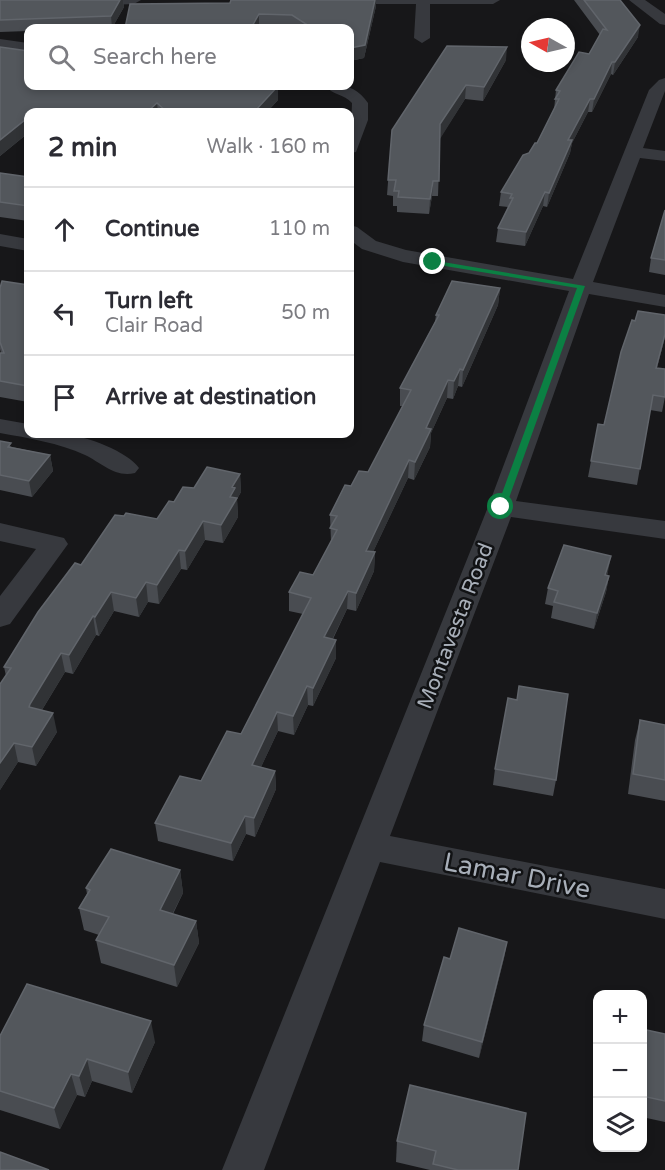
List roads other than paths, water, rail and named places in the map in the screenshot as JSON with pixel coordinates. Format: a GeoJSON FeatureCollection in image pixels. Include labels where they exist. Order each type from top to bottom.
{"type":"FeatureCollection","features":[{"type":"Feature","properties":{"kind":"street"},"geometry":{"type":"LineString","coordinates":[[67,3],[134,0]]}},
{"type":"Feature","properties":{"kind":"street"},"geometry":{"type":"LineString","coordinates":[[369,0],[493,0]]}},
{"type":"Feature","properties":{"kind":"street"},"geometry":{"type":"LineString","coordinates":[[636,0],[665,21]]}},
{"type":"Feature","properties":{"kind":"street"},"geometry":{"type":"LineString","coordinates":[[422,38],[423,1]]}},
{"type":"Feature","properties":{"kind":"street"},"geometry":{"type":"LineString","coordinates":[[0,44],[24,47]]}},
{"type":"Feature","properties":{"kind":"street","name":"Montavesta Road"},"geometry":{"type":"LineString","coordinates":[[243,1170],[501,507],[581,286],[657,90],[665,83]]}},
{"type":"Feature","properties":{"kind":"street"},"geometry":{"type":"LineString","coordinates":[[344,90],[352,93],[360,103],[359,120],[354,136]]}},
{"type":"Feature","properties":{"kind":"street"},"geometry":{"type":"LineString","coordinates":[[634,152],[665,156]]}},
{"type":"Feature","properties":{"kind":"street"},"geometry":{"type":"LineString","coordinates":[[354,236],[369,245],[403,256],[665,301]]}},
{"type":"Feature","properties":{"kind":"street"},"geometry":{"type":"LineString","coordinates":[[0,240],[24,244]]}},
{"type":"Feature","properties":{"kind":"street"},"geometry":{"type":"LineString","coordinates":[[0,256],[24,259]]}},
{"type":"Feature","properties":{"kind":"street"},"geometry":{"type":"LineString","coordinates":[[0,426],[24,430]]}},
{"type":"Feature","properties":{"kind":"street"},"geometry":{"type":"LineString","coordinates":[[54,438],[93,449],[126,468]]}},
{"type":"Feature","properties":{"kind":"street"},"geometry":{"type":"LineString","coordinates":[[501,507],[665,530]]}},
{"type":"Feature","properties":{"kind":"street"},"geometry":{"type":"LineString","coordinates":[[0,532],[54,544],[0,616]]}},
{"type":"Feature","properties":{"kind":"street","name":"Lamar Drive"},"geometry":{"type":"LineString","coordinates":[[370,846],[665,904]]}}]}
